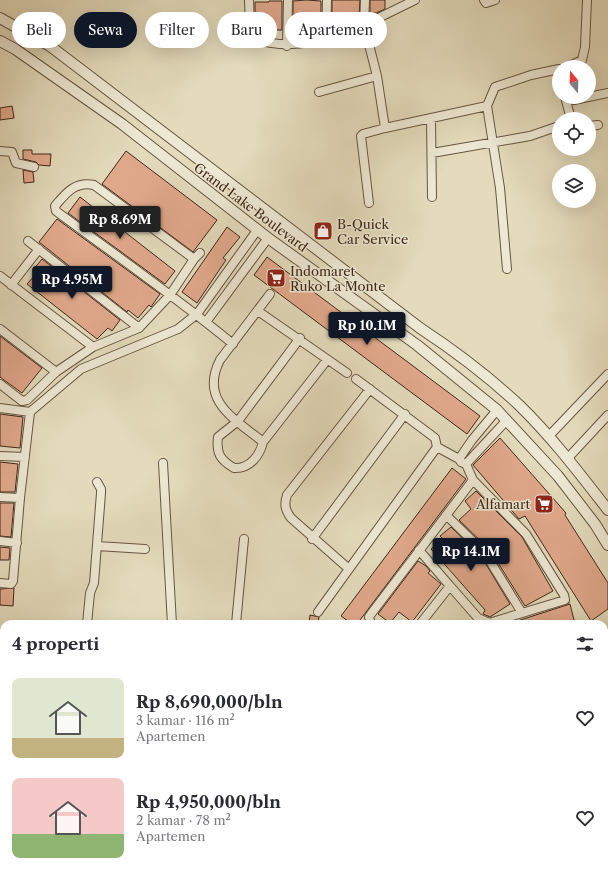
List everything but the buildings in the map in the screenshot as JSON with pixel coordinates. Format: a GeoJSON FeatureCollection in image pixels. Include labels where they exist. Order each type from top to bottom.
{"type":"FeatureCollection","features":[{"type":"Feature","properties":{"kind":"street"},"geometry":{"type":"LineString","coordinates":[[249,0],[249,12]]}},
{"type":"Feature","properties":{"kind":"street"},"geometry":{"type":"LineString","coordinates":[[288,0],[288,12]]}},
{"type":"Feature","properties":{"kind":"street"},"geometry":{"type":"LineString","coordinates":[[327,0],[327,12]]}},
{"type":"Feature","properties":{"kind":"street"},"geometry":{"type":"LineString","coordinates":[[365,0],[365,12]]}},
{"type":"Feature","properties":{"kind":"street"},"geometry":{"type":"LineString","coordinates":[[484,0],[486,3],[495,0]]}},
{"type":"Feature","properties":{"kind":"street"},"geometry":{"type":"LineString","coordinates":[[582,60],[585,48],[587,0]]}},
{"type":"Feature","properties":{"kind":"street"},"geometry":{"type":"LineString","coordinates":[[387,13],[410,1]]}},
{"type":"Feature","properties":{"kind":"street","name":"Grand Lake Boulevard"},"geometry":{"type":"LineString","coordinates":[[0,18],[50,46],[420,328],[457,352],[519,406],[568,458],[608,510]]}},
{"type":"Feature","properties":{"kind":"street","name":"Grand Lake Boulevard"},"geometry":{"type":"LineString","coordinates":[[0,41],[15,49],[122,124],[268,238],[417,345],[497,410],[558,476],[595,524],[608,545]]}},
{"type":"Feature","properties":{"kind":"street"},"geometry":{"type":"LineString","coordinates":[[370,48],[377,76],[385,128]]}},
{"type":"Feature","properties":{"kind":"street"},"geometry":{"type":"LineString","coordinates":[[507,269],[500,188],[487,106],[495,87],[531,75],[552,72]]}},
{"type":"Feature","properties":{"kind":"street"},"geometry":{"type":"LineString","coordinates":[[319,92],[377,76]]}},
{"type":"Feature","properties":{"kind":"street"},"geometry":{"type":"LineString","coordinates":[[596,95],[608,93]]}},
{"type":"Feature","properties":{"kind":"street"},"geometry":{"type":"LineString","coordinates":[[369,203],[361,136],[363,134],[385,128],[431,120],[487,106]]}},
{"type":"Feature","properties":{"kind":"street"},"geometry":{"type":"LineString","coordinates":[[431,120],[432,197]]}},
{"type":"Feature","properties":{"kind":"street"},"geometry":{"type":"LineString","coordinates":[[432,153],[530,136],[552,128]]}},
{"type":"Feature","properties":{"kind":"street"},"geometry":{"type":"LineString","coordinates":[[0,151],[12,152],[16,163],[34,167]]}},
{"type":"Feature","properties":{"kind":"street"},"geometry":{"type":"LineString","coordinates":[[0,384],[24,401],[29,399],[56,372],[93,347],[139,328],[170,295],[197,256],[94,185],[86,184],[70,188],[55,206],[56,211],[170,295],[197,314],[233,344]]}},
{"type":"Feature","properties":{"kind":"street"},"geometry":{"type":"LineString","coordinates":[[0,583],[11,584],[13,582],[20,498],[30,412],[81,369],[178,329],[197,314],[258,230]]}},
{"type":"Feature","properties":{"kind":"street"},"geometry":{"type":"LineString","coordinates":[[206,322],[268,238]]}},
{"type":"Feature","properties":{"kind":"street"},"geometry":{"type":"LineString","coordinates":[[28,241],[139,328]]}},
{"type":"Feature","properties":{"kind":"street"},"geometry":{"type":"LineString","coordinates":[[11,285],[39,249]]}},
{"type":"Feature","properties":{"kind":"street"},"geometry":{"type":"LineString","coordinates":[[226,273],[237,281]]}},
{"type":"Feature","properties":{"kind":"street"},"geometry":{"type":"LineString","coordinates":[[0,276],[93,347]]}},
{"type":"Feature","properties":{"kind":"street"},"geometry":{"type":"LineString","coordinates":[[263,442],[221,408],[213,379],[214,371],[220,360],[270,294]]}},
{"type":"Feature","properties":{"kind":"street"},"geometry":{"type":"LineString","coordinates":[[258,311],[300,338],[327,360],[347,372]]}},
{"type":"Feature","properties":{"kind":"street"},"geometry":{"type":"LineString","coordinates":[[0,329],[56,372]]}},
{"type":"Feature","properties":{"kind":"street"},"geometry":{"type":"LineString","coordinates":[[300,338],[238,421],[218,437],[217,446],[219,456],[224,463],[234,468],[248,465],[260,453],[263,442],[327,360]]}},
{"type":"Feature","properties":{"kind":"street"},"geometry":{"type":"LineString","coordinates":[[548,437],[608,374]]}},
{"type":"Feature","properties":{"kind":"street"},"geometry":{"type":"LineString","coordinates":[[318,612],[437,447],[435,438],[405,414],[356,379]]}},
{"type":"Feature","properties":{"kind":"street"},"geometry":{"type":"LineString","coordinates":[[349,569],[312,539],[287,513],[285,502],[286,495],[370,389]]}},
{"type":"Feature","properties":{"kind":"street"},"geometry":{"type":"LineString","coordinates":[[0,408],[30,412]]}},
{"type":"Feature","properties":{"kind":"street"},"geometry":{"type":"LineString","coordinates":[[459,459],[472,440],[497,410]]}},
{"type":"Feature","properties":{"kind":"street"},"geometry":{"type":"LineString","coordinates":[[312,539],[405,414]]}},
{"type":"Feature","properties":{"kind":"street"},"geometry":{"type":"LineString","coordinates":[[568,458],[608,415]]}},
{"type":"Feature","properties":{"kind":"street"},"geometry":{"type":"LineString","coordinates":[[466,464],[507,420]]}},
{"type":"Feature","properties":{"kind":"street"},"geometry":{"type":"LineString","coordinates":[[437,447],[466,464],[474,480],[526,534],[564,595],[565,600],[563,602],[500,620]]}},
{"type":"Feature","properties":{"kind":"street"},"geometry":{"type":"LineString","coordinates":[[0,456],[25,457]]}},
{"type":"Feature","properties":{"kind":"street"},"geometry":{"type":"LineString","coordinates":[[163,462],[172,620]]}},
{"type":"Feature","properties":{"kind":"street"},"geometry":{"type":"LineString","coordinates":[[370,620],[369,617],[474,480]]}},
{"type":"Feature","properties":{"kind":"street"},"geometry":{"type":"LineString","coordinates":[[87,620],[90,593],[94,583],[101,493],[101,489],[97,482]]}},
{"type":"Feature","properties":{"kind":"street"},"geometry":{"type":"LineString","coordinates":[[0,496],[20,498]]}},
{"type":"Feature","properties":{"kind":"street"},"geometry":{"type":"LineString","coordinates":[[446,515],[485,553],[522,613]]}},
{"type":"Feature","properties":{"kind":"street"},"geometry":{"type":"LineString","coordinates":[[236,620],[244,539]]}},
{"type":"Feature","properties":{"kind":"street"},"geometry":{"type":"LineString","coordinates":[[0,541],[17,543]]}},
{"type":"Feature","properties":{"kind":"street"},"geometry":{"type":"LineString","coordinates":[[97,546],[145,549]]}},
{"type":"Feature","properties":{"kind":"street"},"geometry":{"type":"LineString","coordinates":[[419,550],[481,620]]}},
{"type":"Feature","properties":{"kind":"street"},"geometry":{"type":"LineString","coordinates":[[423,620],[450,586]]}},
{"type":"Feature","properties":{"kind":"place","name":"B-Quick Car Service"},"geometry":{"type":"Point","coordinates":[323,231]}},
{"type":"Feature","properties":{"kind":"place","name":"Indomaret Ruko La Monte"},"geometry":{"type":"Point","coordinates":[276,278]}},
{"type":"Feature","properties":{"kind":"place","name":"Alfamart"},"geometry":{"type":"Point","coordinates":[544,504]}}]}
